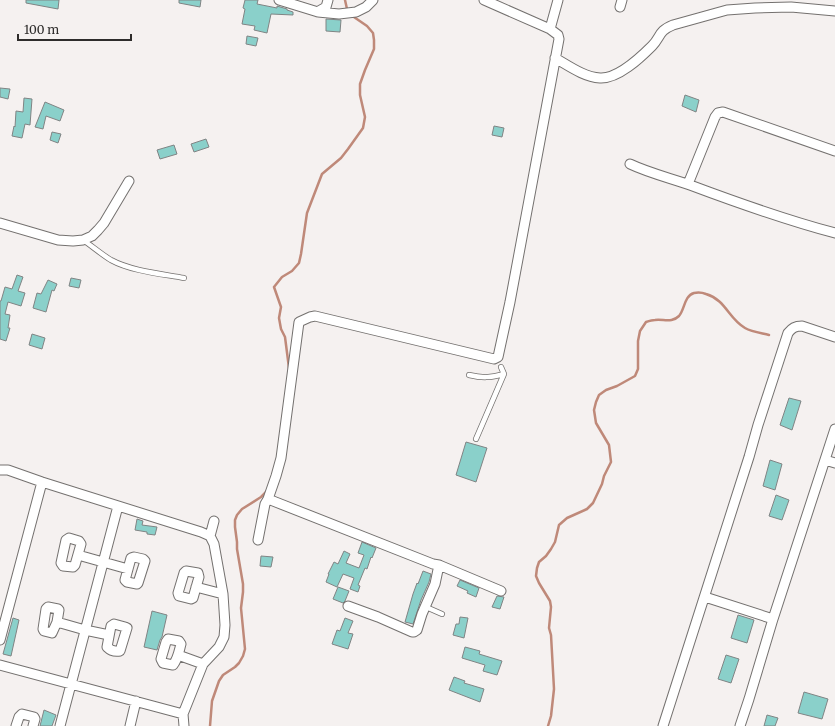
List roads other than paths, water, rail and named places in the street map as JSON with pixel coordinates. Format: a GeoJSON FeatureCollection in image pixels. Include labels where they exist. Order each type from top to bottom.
{"type":"FeatureCollection","features":[{"type":"Feature","properties":{"kind":"street"},"geometry":{"type":"LineString","coordinates":[[279,0],[318,12],[339,14],[356,12],[366,7],[373,0]]}},
{"type":"Feature","properties":{"kind":"street"},"geometry":{"type":"LineString","coordinates":[[318,12],[326,7],[328,0]]}},
{"type":"Feature","properties":{"kind":"street"},"geometry":{"type":"LineString","coordinates":[[258,540],[265,504],[281,458],[299,322],[315,316],[498,359],[559,39],[558,35],[550,29],[484,0]]}},
{"type":"Feature","properties":{"kind":"street"},"geometry":{"type":"LineString","coordinates":[[550,29],[558,0]]}},
{"type":"Feature","properties":{"kind":"street"},"geometry":{"type":"LineString","coordinates":[[555,58],[579,72],[592,77],[602,78],[612,76],[623,70],[653,45],[661,33],[672,25],[727,10],[791,8],[835,11]]}},
{"type":"Feature","properties":{"kind":"street"},"geometry":{"type":"LineString","coordinates":[[688,184],[714,117],[718,113],[723,112],[835,151]]}},
{"type":"Feature","properties":{"kind":"street"},"geometry":{"type":"LineString","coordinates":[[630,164],[743,205],[835,233]]}},
{"type":"Feature","properties":{"kind":"street"},"geometry":{"type":"LineString","coordinates":[[0,223],[58,240],[83,240],[92,236],[104,223],[129,181]]}},
{"type":"Feature","properties":{"kind":"street"},"geometry":{"type":"LineString","coordinates":[[664,726],[749,458],[762,411],[788,333],[796,326],[802,326],[835,337]]}},
{"type":"Feature","properties":{"kind":"street"},"geometry":{"type":"LineString","coordinates":[[740,726],[773,618],[835,429]]}},
{"type":"Feature","properties":{"kind":"street"},"geometry":{"type":"LineString","coordinates":[[825,460],[835,463]]}},
{"type":"Feature","properties":{"kind":"street"},"geometry":{"type":"LineString","coordinates":[[0,470],[8,470],[210,536],[214,544],[223,594],[225,626],[224,638],[219,647],[203,664],[183,714],[184,726]]}},
{"type":"Feature","properties":{"kind":"street"},"geometry":{"type":"LineString","coordinates":[[0,640],[4,609],[42,482]]}},
{"type":"Feature","properties":{"kind":"street"},"geometry":{"type":"LineString","coordinates":[[268,499],[433,564],[439,565],[501,591]]}},
{"type":"Feature","properties":{"kind":"street"},"geometry":{"type":"LineString","coordinates":[[60,726],[118,506]]}},
{"type":"Feature","properties":{"kind":"street"},"geometry":{"type":"LineString","coordinates":[[210,536],[214,521]]}},
{"type":"Feature","properties":{"kind":"street"},"geometry":{"type":"LineString","coordinates":[[78,554],[128,569]]}},
{"type":"Feature","properties":{"kind":"street"},"geometry":{"type":"LineString","coordinates":[[348,606],[414,632],[417,630],[435,584],[439,565]]}},
{"type":"Feature","properties":{"kind":"street"},"geometry":{"type":"LineString","coordinates":[[196,587],[223,594]]}},
{"type":"Feature","properties":{"kind":"street"},"geometry":{"type":"LineString","coordinates":[[705,598],[773,618]]}},
{"type":"Feature","properties":{"kind":"street"},"geometry":{"type":"LineString","coordinates":[[57,622],[109,635]]}},
{"type":"Feature","properties":{"kind":"street"},"geometry":{"type":"LineString","coordinates":[[178,655],[203,664]]}},
{"type":"Feature","properties":{"kind":"street"},"geometry":{"type":"LineString","coordinates":[[0,666],[183,714]]}},
{"type":"Feature","properties":{"kind":"street"},"geometry":{"type":"LineString","coordinates":[[130,726],[136,701]]}},
{"type":"Feature","properties":{"kind":"street"},"geometry":{"type":"LineString","coordinates":[[16,726],[19,717],[22,714],[35,718],[33,726]]}},
{"type":"Feature","properties":{"kind":"lane"},"geometry":{"type":"LineString","coordinates":[[83,240],[111,260],[121,264],[142,270],[184,278]]}},
{"type":"Feature","properties":{"kind":"lane"},"geometry":{"type":"LineString","coordinates":[[476,439],[504,374],[501,367]]}},
{"type":"Feature","properties":{"kind":"lane"},"geometry":{"type":"LineString","coordinates":[[469,376],[484,378],[504,374]]}},
{"type":"Feature","properties":{"kind":"lane"},"geometry":{"type":"LineString","coordinates":[[426,607],[442,614]]}},
{"type":"Feature","properties":{"kind":"waterway"},"geometry":{"type":"LineString","coordinates":[[345,0],[348,11]]}},
{"type":"Feature","properties":{"kind":"waterway"},"geometry":{"type":"LineString","coordinates":[[289,368],[285,337],[281,329],[279,318],[281,307],[274,287],[282,277],[292,271],[299,263],[307,213],[322,174],[341,158],[348,149],[363,128],[365,117],[360,95],[360,84],[374,49],[374,40],[373,33],[367,26],[351,15]]}},
{"type":"Feature","properties":{"kind":"waterway"},"geometry":{"type":"LineString","coordinates":[[548,726],[551,716],[554,689],[551,635],[549,628],[551,607],[550,601],[536,576],[537,568],[539,562],[546,556],[555,542],[559,525],[567,518],[587,509],[593,503],[611,462],[609,445],[596,423],[594,410],[599,395],[635,376],[638,369],[638,341],[640,331],[646,322],[654,320],[671,320],[676,318],[681,313],[688,297],[694,293],[699,292],[713,297],[723,305],[739,324],[745,328],[769,335]]}},
{"type":"Feature","properties":{"kind":"waterway"},"geometry":{"type":"LineString","coordinates":[[210,726],[212,701],[219,681],[223,675],[239,663],[245,649],[241,608],[243,584],[237,549],[235,520],[242,509],[261,497],[267,491]]}}]}
